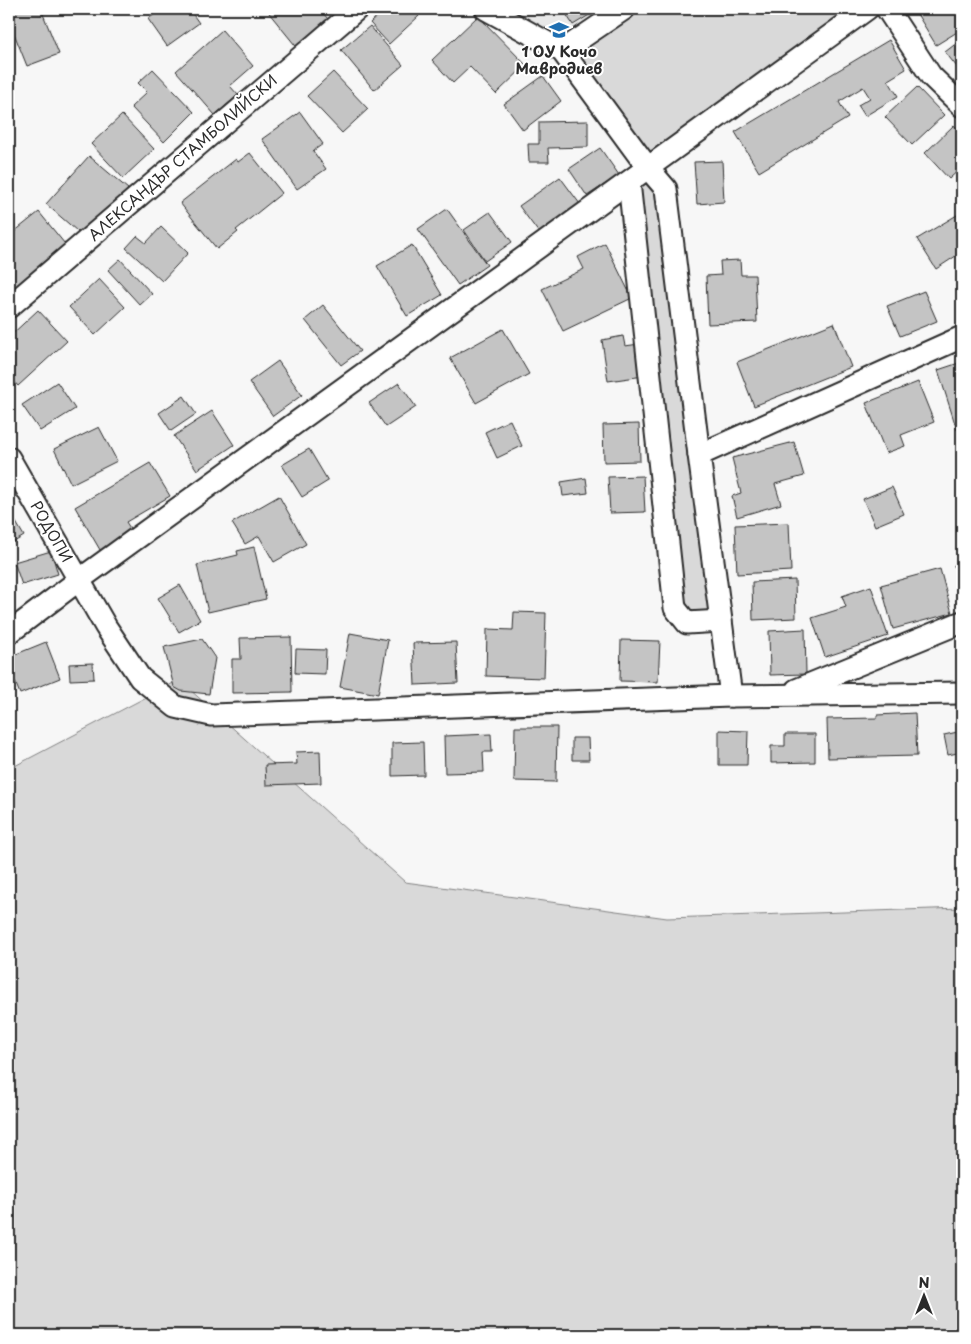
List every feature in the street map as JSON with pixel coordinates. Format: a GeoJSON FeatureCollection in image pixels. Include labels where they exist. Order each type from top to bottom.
{"type":"FeatureCollection","features":[{"type":"Feature","properties":{"kind":"street","name":"АЛЕКСАНДЪР СТАМБОЛИЙСКИ"},"geometry":{"type":"LineString","coordinates":[[9,307],[357,9]]}},
{"type":"Feature","properties":{"kind":"street"},"geometry":{"type":"LineString","coordinates":[[486,9],[562,51],[666,190],[731,696]]}},
{"type":"Feature","properties":{"kind":"street"},"geometry":{"type":"LineString","coordinates":[[562,51],[624,9]]}},
{"type":"Feature","properties":{"kind":"street"},"geometry":{"type":"LineString","coordinates":[[9,633],[79,580],[867,9]]}},
{"type":"Feature","properties":{"kind":"street"},"geometry":{"type":"LineString","coordinates":[[886,9],[930,76],[962,106]]}},
{"type":"Feature","properties":{"kind":"street"},"geometry":{"type":"LineString","coordinates":[[629,182],[675,608],[686,623],[721,621]]}},
{"type":"Feature","properties":{"kind":"street"},"geometry":{"type":"LineString","coordinates":[[699,455],[962,337]]}},
{"type":"Feature","properties":{"kind":"street","name":"РОДОПИ"},"geometry":{"type":"LineString","coordinates":[[9,458],[106,627],[140,678],[176,707],[211,714],[785,694],[962,693]]}},
{"type":"Feature","properties":{"kind":"street"},"geometry":{"type":"LineString","coordinates":[[785,694],[962,622]]}},
{"type":"Feature","properties":{"kind":"shaded area","name":"1 ОУ Кочо Мавродиев"},"geometry":{"type":"Polygon","coordinates":[[[486,9],[624,9],[562,51],[486,9]]]}},
{"type":"Feature","properties":{"kind":"shaded area"},"geometry":{"type":"Polygon","coordinates":[[[624,9],[867,9],[648,168],[666,189],[721,621],[687,623],[629,182],[647,168],[562,51],[624,9]]]}},
{"type":"Feature","properties":{"kind":"shaded area"},"geometry":{"type":"Polygon","coordinates":[[[179,680],[405,882],[667,918],[962,908],[962,1335],[9,1335],[9,769],[179,680]]]}},
{"type":"Feature","properties":{"kind":"building"},"geometry":{"type":"Polygon","coordinates":[[[9,9],[41,9],[59,54],[27,66],[9,21],[9,9]]]}},
{"type":"Feature","properties":{"kind":"building"},"geometry":{"type":"Polygon","coordinates":[[[162,9],[189,9],[199,23],[167,46],[148,19],[162,9]]]}},
{"type":"Feature","properties":{"kind":"building"},"geometry":{"type":"Polygon","coordinates":[[[274,9],[320,9],[331,23],[299,50],[269,13],[274,9]]]}},
{"type":"Feature","properties":{"kind":"building"},"geometry":{"type":"Polygon","coordinates":[[[385,9],[412,9],[419,16],[389,44],[370,23],[385,9]]]}},
{"type":"Feature","properties":{"kind":"building"},"geometry":{"type":"Polygon","coordinates":[[[563,9],[599,9],[573,25],[563,9]]]}},
{"type":"Feature","properties":{"kind":"building"},"geometry":{"type":"Polygon","coordinates":[[[914,9],[962,9],[962,29],[936,45],[914,9]]]}},
{"type":"Feature","properties":{"kind":"building"},"geometry":{"type":"Polygon","coordinates":[[[478,16],[526,65],[496,94],[470,67],[453,83],[432,60],[478,16]]]}},
{"type":"Feature","properties":{"kind":"building"},"geometry":{"type":"Polygon","coordinates":[[[370,26],[403,65],[374,90],[341,50],[370,26]]]}},
{"type":"Feature","properties":{"kind":"building"},"geometry":{"type":"Polygon","coordinates":[[[222,30],[253,66],[230,86],[238,95],[215,115],[176,71],[222,30]]]}},
{"type":"Feature","properties":{"kind":"building"},"geometry":{"type":"Polygon","coordinates":[[[962,39],[962,71],[961,72],[945,52],[962,39]]]}},
{"type":"Feature","properties":{"kind":"building"},"geometry":{"type":"Polygon","coordinates":[[[889,40],[906,69],[888,80],[898,96],[865,116],[858,105],[870,98],[863,87],[839,102],[848,118],[759,172],[735,132],[889,40]]]}},
{"type":"Feature","properties":{"kind":"building"},"geometry":{"type":"Polygon","coordinates":[[[153,69],[194,112],[164,142],[131,107],[147,92],[138,83],[153,69]]]}},
{"type":"Feature","properties":{"kind":"building"},"geometry":{"type":"Polygon","coordinates":[[[333,72],[368,109],[342,133],[307,96],[333,72]]]}},
{"type":"Feature","properties":{"kind":"building"},"geometry":{"type":"Polygon","coordinates":[[[543,76],[561,101],[523,130],[504,104],[543,76]]]}},
{"type":"Feature","properties":{"kind":"building"},"geometry":{"type":"Polygon","coordinates":[[[917,87],[944,115],[912,145],[885,117],[917,87]]]}},
{"type":"Feature","properties":{"kind":"building"},"geometry":{"type":"Polygon","coordinates":[[[300,112],[323,144],[313,151],[326,169],[297,189],[262,139],[300,112]]]}},
{"type":"Feature","properties":{"kind":"building"},"geometry":{"type":"Polygon","coordinates":[[[122,115],[154,149],[123,178],[91,144],[122,115]]]}},
{"type":"Feature","properties":{"kind":"building"},"geometry":{"type":"Polygon","coordinates":[[[588,121],[588,147],[548,148],[549,162],[529,162],[528,144],[539,144],[539,122],[588,121]]]}},
{"type":"Feature","properties":{"kind":"building"},"geometry":{"type":"Polygon","coordinates":[[[954,125],[962,134],[962,167],[949,179],[925,153],[954,125]]]}},
{"type":"Feature","properties":{"kind":"building"},"geometry":{"type":"Polygon","coordinates":[[[600,148],[619,175],[587,196],[569,169],[600,148]]]}},
{"type":"Feature","properties":{"kind":"building"},"geometry":{"type":"Polygon","coordinates":[[[250,153],[282,193],[236,230],[238,232],[217,249],[180,203],[236,159],[238,162],[250,153]]]}},
{"type":"Feature","properties":{"kind":"building"},"geometry":{"type":"Polygon","coordinates":[[[89,156],[128,189],[85,238],[46,204],[89,156]]]}},
{"type":"Feature","properties":{"kind":"building"},"geometry":{"type":"Polygon","coordinates":[[[722,161],[724,202],[697,204],[694,162],[722,161]]]}},
{"type":"Feature","properties":{"kind":"building"},"geometry":{"type":"Polygon","coordinates":[[[560,177],[580,204],[539,233],[519,206],[560,177]]]}},
{"type":"Feature","properties":{"kind":"building"},"geometry":{"type":"Polygon","coordinates":[[[447,209],[487,265],[458,285],[418,229],[447,209]]]}},
{"type":"Feature","properties":{"kind":"building"},"geometry":{"type":"Polygon","coordinates":[[[39,212],[69,249],[14,292],[9,286],[9,250],[12,247],[9,244],[9,236],[39,212]]]}},
{"type":"Feature","properties":{"kind":"building"},"geometry":{"type":"Polygon","coordinates":[[[490,212],[512,242],[485,261],[464,230],[490,212]]]}},
{"type":"Feature","properties":{"kind":"building"},"geometry":{"type":"Polygon","coordinates":[[[962,212],[962,252],[936,269],[917,239],[962,212]]]}},
{"type":"Feature","properties":{"kind":"building"},"geometry":{"type":"Polygon","coordinates":[[[161,227],[188,253],[162,281],[126,248],[137,236],[146,243],[161,227]]]}},
{"type":"Feature","properties":{"kind":"building"},"geometry":{"type":"Polygon","coordinates":[[[605,243],[632,298],[563,331],[542,289],[584,269],[578,257],[605,243]]]}},
{"type":"Feature","properties":{"kind":"building"},"geometry":{"type":"Polygon","coordinates":[[[412,245],[442,295],[407,316],[377,266],[412,245]]]}},
{"type":"Feature","properties":{"kind":"building"},"geometry":{"type":"Polygon","coordinates":[[[120,259],[152,294],[140,305],[108,270],[120,259]]]}},
{"type":"Feature","properties":{"kind":"building"},"geometry":{"type":"Polygon","coordinates":[[[740,260],[741,275],[755,275],[757,322],[708,324],[706,276],[721,275],[720,261],[740,260]]]}},
{"type":"Feature","properties":{"kind":"building"},"geometry":{"type":"Polygon","coordinates":[[[99,279],[125,307],[95,335],[69,307],[99,279]]]}},
{"type":"Feature","properties":{"kind":"building"},"geometry":{"type":"Polygon","coordinates":[[[924,291],[937,321],[900,336],[887,306],[924,291]]]}},
{"type":"Feature","properties":{"kind":"building"},"geometry":{"type":"Polygon","coordinates":[[[323,305],[360,351],[341,365],[305,320],[323,305]]]}},
{"type":"Feature","properties":{"kind":"building"},"geometry":{"type":"Polygon","coordinates":[[[38,310],[67,341],[18,386],[9,376],[9,337],[38,310]]]}},
{"type":"Feature","properties":{"kind":"building"},"geometry":{"type":"Polygon","coordinates":[[[834,323],[851,367],[754,406],[737,362],[834,323]]]}},
{"type":"Feature","properties":{"kind":"building"},"geometry":{"type":"Polygon","coordinates":[[[503,329],[529,374],[476,403],[450,358],[503,329]]]}},
{"type":"Feature","properties":{"kind":"building"},"geometry":{"type":"Polygon","coordinates":[[[623,336],[625,346],[639,344],[644,376],[608,381],[602,340],[623,336]]]}},
{"type":"Feature","properties":{"kind":"building"},"geometry":{"type":"Polygon","coordinates":[[[278,361],[302,395],[273,416],[249,382],[278,361]]]}},
{"type":"Feature","properties":{"kind":"building"},"geometry":{"type":"Polygon","coordinates":[[[962,362],[962,428],[957,430],[938,370],[962,362]]]}},
{"type":"Feature","properties":{"kind":"building"},"geometry":{"type":"Polygon","coordinates":[[[57,382],[75,409],[40,431],[22,405],[57,382]]]}},
{"type":"Feature","properties":{"kind":"building"},"geometry":{"type":"Polygon","coordinates":[[[918,382],[934,422],[901,435],[905,446],[886,453],[866,403],[918,382]]]}},
{"type":"Feature","properties":{"kind":"building"},"geometry":{"type":"Polygon","coordinates":[[[399,383],[416,407],[386,427],[369,403],[399,383]]]}},
{"type":"Feature","properties":{"kind":"building"},"geometry":{"type":"Polygon","coordinates":[[[184,396],[196,414],[171,431],[159,413],[184,396]]]}},
{"type":"Feature","properties":{"kind":"building"},"geometry":{"type":"Polygon","coordinates":[[[212,411],[234,445],[197,470],[174,436],[212,411]]]}},
{"type":"Feature","properties":{"kind":"building"},"geometry":{"type":"Polygon","coordinates":[[[510,420],[522,446],[497,458],[485,432],[510,420]]]}},
{"type":"Feature","properties":{"kind":"building"},"geometry":{"type":"Polygon","coordinates":[[[639,424],[640,461],[604,462],[603,425],[639,424]]]}},
{"type":"Feature","properties":{"kind":"building"},"geometry":{"type":"Polygon","coordinates":[[[99,427],[117,461],[71,484],[54,449],[99,427]]]}},
{"type":"Feature","properties":{"kind":"building"},"geometry":{"type":"Polygon","coordinates":[[[794,442],[804,476],[775,484],[781,504],[737,517],[732,496],[741,493],[732,458],[794,442]]]}},
{"type":"Feature","properties":{"kind":"building"},"geometry":{"type":"Polygon","coordinates":[[[309,449],[328,481],[302,497],[282,465],[309,449]]]}},
{"type":"Feature","properties":{"kind":"building"},"geometry":{"type":"Polygon","coordinates":[[[150,463],[170,496],[126,522],[135,536],[103,555],[75,507],[150,463]]]}},
{"type":"Feature","properties":{"kind":"building"},"geometry":{"type":"Polygon","coordinates":[[[643,476],[645,512],[610,513],[608,477],[643,476]]]}},
{"type":"Feature","properties":{"kind":"building"},"geometry":{"type":"Polygon","coordinates":[[[586,478],[588,493],[563,496],[561,482],[586,478]]]}},
{"type":"Feature","properties":{"kind":"building"},"geometry":{"type":"Polygon","coordinates":[[[892,487],[904,514],[875,526],[863,499],[892,487]]]}},
{"type":"Feature","properties":{"kind":"building"},"geometry":{"type":"Polygon","coordinates":[[[279,496],[306,544],[274,562],[259,536],[245,544],[232,523],[279,496]]]}},
{"type":"Feature","properties":{"kind":"building"},"geometry":{"type":"Polygon","coordinates":[[[9,513],[24,536],[9,545],[9,513]]]}},
{"type":"Feature","properties":{"kind":"building"},"geometry":{"type":"Polygon","coordinates":[[[789,523],[791,571],[737,574],[735,525],[789,523]]]}},
{"type":"Feature","properties":{"kind":"building"},"geometry":{"type":"Polygon","coordinates":[[[254,547],[266,599],[208,612],[197,565],[238,555],[237,551],[254,547]]]}},
{"type":"Feature","properties":{"kind":"building"},"geometry":{"type":"Polygon","coordinates":[[[51,551],[58,574],[22,585],[14,562],[51,551]]]}},
{"type":"Feature","properties":{"kind":"building"},"geometry":{"type":"Polygon","coordinates":[[[962,563],[962,600],[961,600],[954,565],[962,563]]]}},
{"type":"Feature","properties":{"kind":"building"},"geometry":{"type":"Polygon","coordinates":[[[940,569],[952,613],[893,629],[881,585],[940,569]]]}},
{"type":"Feature","properties":{"kind":"building"},"geometry":{"type":"Polygon","coordinates":[[[795,580],[796,618],[753,620],[752,582],[795,580]]]}},
{"type":"Feature","properties":{"kind":"building"},"geometry":{"type":"Polygon","coordinates":[[[180,585],[200,620],[179,632],[158,598],[180,585]]]}},
{"type":"Feature","properties":{"kind":"building"},"geometry":{"type":"Polygon","coordinates":[[[871,586],[888,636],[825,657],[812,618],[846,607],[842,596],[871,586]]]}},
{"type":"Feature","properties":{"kind":"building"},"geometry":{"type":"Polygon","coordinates":[[[514,612],[546,613],[544,678],[486,676],[487,629],[513,630],[514,612]]]}},
{"type":"Feature","properties":{"kind":"building"},"geometry":{"type":"Polygon","coordinates":[[[805,629],[806,674],[770,675],[769,631],[805,629]]]}},
{"type":"Feature","properties":{"kind":"building"},"geometry":{"type":"Polygon","coordinates":[[[350,633],[388,640],[378,694],[340,687],[350,633]]]}},
{"type":"Feature","properties":{"kind":"building"},"geometry":{"type":"Polygon","coordinates":[[[291,637],[292,692],[232,693],[232,659],[241,659],[240,638],[291,637]]]}},
{"type":"Feature","properties":{"kind":"building"},"geometry":{"type":"Polygon","coordinates":[[[202,639],[215,658],[209,694],[181,691],[174,687],[164,647],[202,639]]]}},
{"type":"Feature","properties":{"kind":"building"},"geometry":{"type":"Polygon","coordinates":[[[621,640],[660,641],[658,682],[620,681],[621,640]]]}},
{"type":"Feature","properties":{"kind":"building"},"geometry":{"type":"Polygon","coordinates":[[[46,642],[60,678],[20,694],[9,667],[9,657],[46,642]]]}},
{"type":"Feature","properties":{"kind":"building"},"geometry":{"type":"Polygon","coordinates":[[[456,642],[458,683],[415,685],[413,643],[456,642]]]}},
{"type":"Feature","properties":{"kind":"building"},"geometry":{"type":"Polygon","coordinates":[[[296,649],[326,650],[325,674],[295,673],[296,649]]]}},
{"type":"Feature","properties":{"kind":"building"},"geometry":{"type":"Polygon","coordinates":[[[93,663],[94,679],[70,680],[69,664],[93,663]]]}},
{"type":"Feature","properties":{"kind":"building"},"geometry":{"type":"Polygon","coordinates":[[[915,713],[917,756],[828,758],[827,719],[877,718],[877,715],[915,713]]]}},
{"type":"Feature","properties":{"kind":"building"},"geometry":{"type":"Polygon","coordinates":[[[515,727],[557,727],[556,782],[514,781],[515,727]]]}},
{"type":"Feature","properties":{"kind":"building"},"geometry":{"type":"Polygon","coordinates":[[[719,730],[748,731],[747,765],[719,765],[719,730]]]}},
{"type":"Feature","properties":{"kind":"building"},"geometry":{"type":"Polygon","coordinates":[[[962,731],[962,752],[948,755],[944,735],[962,731]]]}},
{"type":"Feature","properties":{"kind":"building"},"geometry":{"type":"Polygon","coordinates":[[[491,734],[492,752],[483,752],[484,772],[445,773],[444,736],[491,734]]]}},
{"type":"Feature","properties":{"kind":"building"},"geometry":{"type":"Polygon","coordinates":[[[785,734],[815,734],[815,762],[771,763],[771,746],[785,746],[785,734]]]}},
{"type":"Feature","properties":{"kind":"building"},"geometry":{"type":"Polygon","coordinates":[[[572,738],[588,738],[589,760],[572,760],[572,738]]]}},
{"type":"Feature","properties":{"kind":"building"},"geometry":{"type":"Polygon","coordinates":[[[423,742],[424,775],[392,776],[392,743],[423,742]]]}},
{"type":"Feature","properties":{"kind":"building"},"geometry":{"type":"Polygon","coordinates":[[[320,751],[321,783],[266,785],[265,765],[297,764],[296,752],[320,751]]]}},
{"type":"Feature","properties":{"kind":"place","name":"1 ОУ Кочо Мавродиев"},"geometry":{"type":"Point","coordinates":[559,30]}}]}
